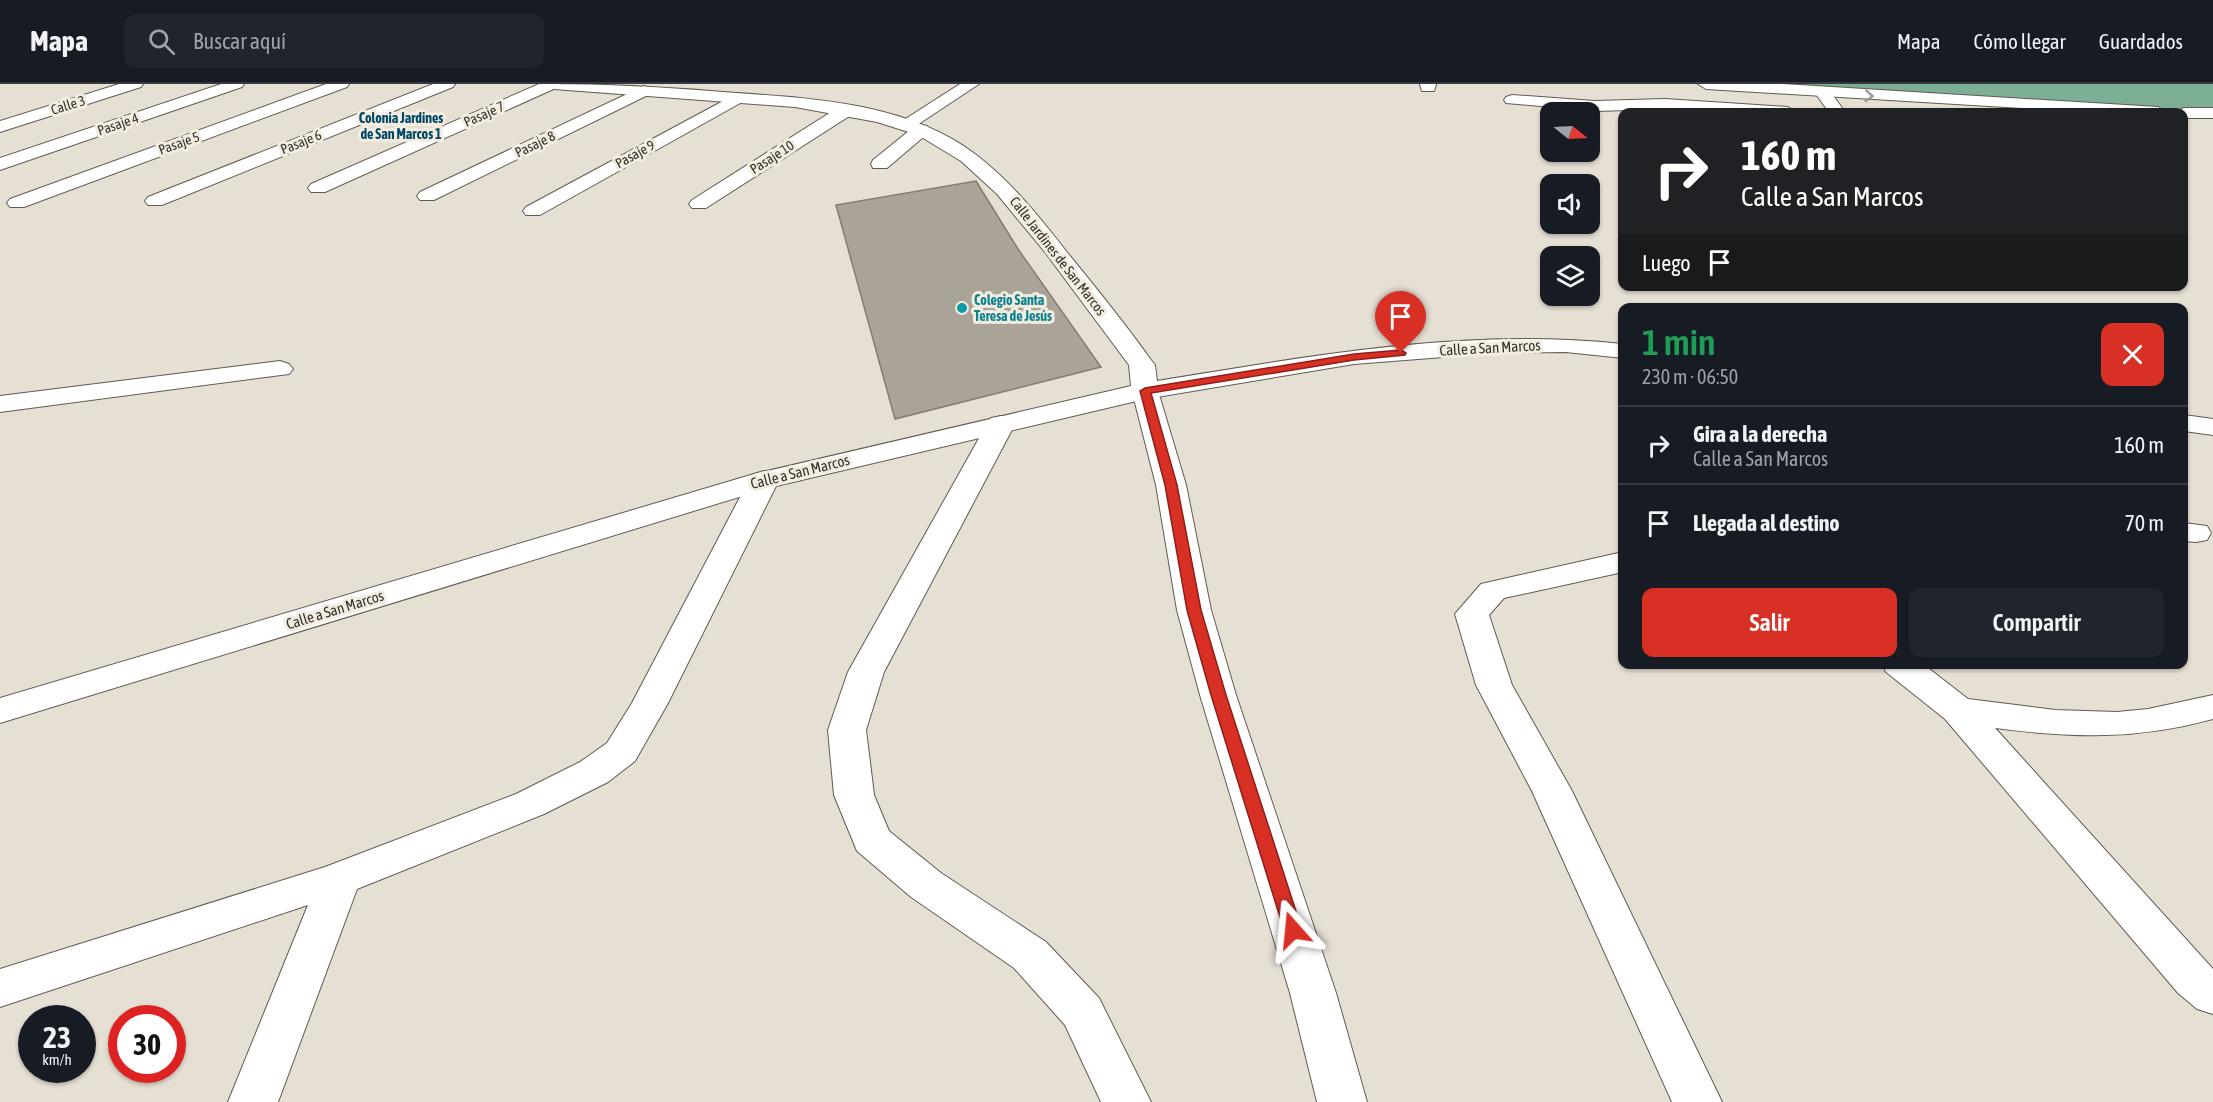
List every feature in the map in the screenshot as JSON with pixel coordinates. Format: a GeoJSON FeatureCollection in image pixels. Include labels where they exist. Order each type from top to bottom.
{"type":"FeatureCollection","features":[{"type":"Feature","properties":{"kind":"main road","name":"Calle 3"},"geometry":{"type":"LineString","coordinates":[[0,127],[135,84]]}},
{"type":"Feature","properties":{"kind":"main road","name":"Pasaje 4"},"geometry":{"type":"LineString","coordinates":[[0,164],[236,84]]}},
{"type":"Feature","properties":{"kind":"main road","name":"Pasaje 5"},"geometry":{"type":"LineString","coordinates":[[17,203],[340,84]]}},
{"type":"Feature","properties":{"kind":"main road","name":"Pasaje 6"},"geometry":{"type":"LineString","coordinates":[[155,201],[447,84]]}},
{"type":"Feature","properties":{"kind":"main road","name":"Calle Jardines de San Marcos"},"geometry":{"type":"LineString","coordinates":[[553,84],[795,102],[846,111],[913,128],[944,141],[975,163],[1014,199],[1142,365],[1145,391],[1171,485],[1194,610],[1218,695],[1313,993],[1342,1102]]}},
{"type":"Feature","properties":{"kind":"main road","name":"Pasaje 7"},"geometry":{"type":"LineString","coordinates":[[318,188],[553,84]]}},
{"type":"Feature","properties":{"kind":"main road"},"geometry":{"type":"LineString","coordinates":[[880,164],[913,128],[971,84]]}},
{"type":"Feature","properties":{"kind":"main road"},"geometry":{"type":"LineString","coordinates":[[1503,84],[1505,93],[1511,95],[1513,103],[1596,108],[1823,93],[2087,108]]}},
{"type":"Feature","properties":{"kind":"main road","name":"Pasaje 8"},"geometry":{"type":"LineString","coordinates":[[427,196],[644,91]]}},
{"type":"Feature","properties":{"kind":"main road"},"geometry":{"type":"LineString","coordinates":[[1823,93],[1834,108]]}},
{"type":"Feature","properties":{"kind":"main road","name":"Pasaje 9"},"geometry":{"type":"LineString","coordinates":[[533,211],[738,98]]}},
{"type":"Feature","properties":{"kind":"main road"},"geometry":{"type":"LineString","coordinates":[[1705,100],[1760,108]]}},
{"type":"Feature","properties":{"kind":"main road","name":"Pasaje 10"},"geometry":{"type":"LineString","coordinates":[[699,204],[846,111]]}},
{"type":"Feature","properties":{"kind":"main road"},"geometry":{"type":"LineString","coordinates":[[2188,113],[2213,113]]}},
{"type":"Feature","properties":{"kind":"main road","name":"Calle a San Marcos"},"geometry":{"type":"LineString","coordinates":[[0,711],[764,480],[1145,391],[1354,357],[1514,346],[1566,345],[1618,350]]}},
{"type":"Feature","properties":{"kind":"main road"},"geometry":{"type":"LineString","coordinates":[[0,404],[280,369]]}},
{"type":"Feature","properties":{"kind":"main road"},"geometry":{"type":"LineString","coordinates":[[1001,424],[866,672],[847,730],[854,795],[872,840],[926,885],[1030,955],[1082,1012],[1126,1102]]}},
{"type":"Feature","properties":{"kind":"main road"},"geometry":{"type":"LineString","coordinates":[[2188,424],[2213,427]]}},
{"type":"Feature","properties":{"kind":"main road"},"geometry":{"type":"LineString","coordinates":[[0,988],[340,878],[530,804],[594,772],[621,752],[650,703],[764,480]]}},
{"type":"Feature","properties":{"kind":"main road"},"geometry":{"type":"LineString","coordinates":[[1618,563],[1494,591],[1472,614],[1494,685],[1552,791],[1697,1102]]}},
{"type":"Feature","properties":{"kind":"main road"},"geometry":{"type":"LineString","coordinates":[[1905,669],[1958,710],[2194,980],[2213,995]]}},
{"type":"Feature","properties":{"kind":"main road"},"geometry":{"type":"LineString","coordinates":[[1958,710],[2051,723],[2135,725],[2180,718],[2213,707]]}},
{"type":"Feature","properties":{"kind":"main road"},"geometry":{"type":"LineString","coordinates":[[253,1102],[340,878]]}},
{"type":"Feature","properties":{"kind":"green space"},"geometry":{"type":"Polygon","coordinates":[[[1764,84],[2213,84],[2213,109],[2087,106],[1764,84]]]}},
{"type":"Feature","properties":{"kind":"building","name":"Colegio Santa Teresa de Jesús"},"geometry":{"type":"Polygon","coordinates":[[[976,181],[1018,249],[1101,367],[895,419],[836,205],[976,181]]]}},
{"type":"Feature","properties":{"kind":"place","name":"Colegio Santa Teresa de Jesús"},"geometry":{"type":"Point","coordinates":[962,308]}},
{"type":"Feature","properties":{"kind":"district","name":"Colonia Jardines de San Marcos 1"},"geometry":{"type":"Point","coordinates":[401,126]}},
{"type":"Feature","properties":{"kind":"route"},"geometry":{"type":"LineString","coordinates":[[1293,930],[1218,695],[1194,610],[1171,485],[1145,391],[1354,357],[1401,353]]}}]}
